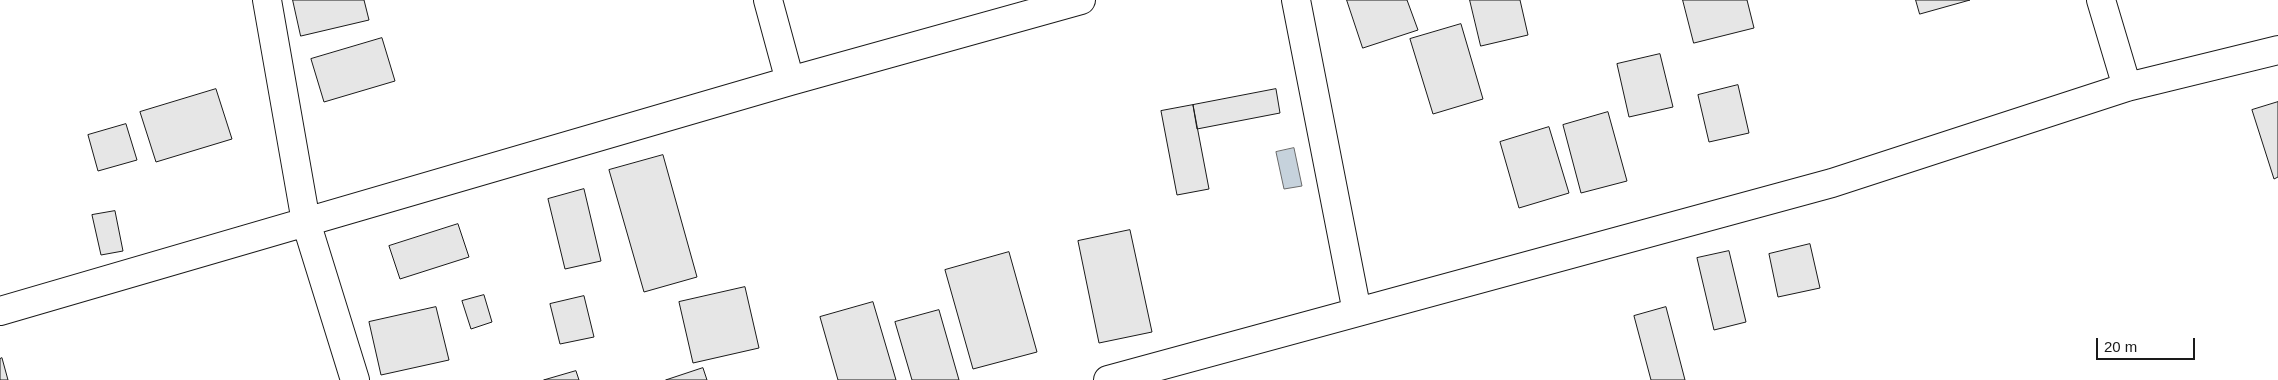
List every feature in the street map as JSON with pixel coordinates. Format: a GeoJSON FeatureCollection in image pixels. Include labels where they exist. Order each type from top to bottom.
{"type":"FeatureCollection","features":[{"type":"Feature","properties":{"kind":"street"},"geometry":{"type":"LineString","coordinates":[[267,0],[306,222],[355,380]]}},
{"type":"Feature","properties":{"kind":"street"},"geometry":{"type":"LineString","coordinates":[[768,0],[790,81]]}},
{"type":"Feature","properties":{"kind":"street"},"geometry":{"type":"LineString","coordinates":[[0,312],[790,81],[1081,0]]}},
{"type":"Feature","properties":{"kind":"street"},"geometry":{"type":"LineString","coordinates":[[1296,0],[1357,312]]}},
{"type":"Feature","properties":{"kind":"street"},"geometry":{"type":"LineString","coordinates":[[2101,0],[2127,87]]}},
{"type":"Feature","properties":{"kind":"street"},"geometry":{"type":"LineString","coordinates":[[1108,380],[1832,183],[2127,87],[2278,50]]}},
{"type":"Feature","properties":{"kind":"shaded area"},"geometry":{"type":"Polygon","coordinates":[[[1294,148],[1302,186],[1284,189],[1276,152],[1294,148]]]}},
{"type":"Feature","properties":{"kind":"building"},"geometry":{"type":"Polygon","coordinates":[[[293,0],[364,0],[369,20],[301,36],[293,0]]]}},
{"type":"Feature","properties":{"kind":"building"},"geometry":{"type":"Polygon","coordinates":[[[1347,0],[1407,0],[1418,30],[1363,48],[1347,0]]]}},
{"type":"Feature","properties":{"kind":"building"},"geometry":{"type":"Polygon","coordinates":[[[1470,0],[1520,0],[1528,35],[1481,46],[1470,0]]]}},
{"type":"Feature","properties":{"kind":"building"},"geometry":{"type":"Polygon","coordinates":[[[1683,0],[1747,0],[1754,28],[1694,43],[1683,0]]]}},
{"type":"Feature","properties":{"kind":"building"},"geometry":{"type":"Polygon","coordinates":[[[1916,0],[1970,0],[1920,14],[1916,0]]]}},
{"type":"Feature","properties":{"kind":"building"},"geometry":{"type":"Polygon","coordinates":[[[1461,24],[1483,99],[1433,114],[1410,39],[1461,24]]]}},
{"type":"Feature","properties":{"kind":"building"},"geometry":{"type":"Polygon","coordinates":[[[382,38],[395,81],[324,102],[311,59],[382,38]]]}},
{"type":"Feature","properties":{"kind":"building"},"geometry":{"type":"Polygon","coordinates":[[[1660,54],[1673,107],[1629,117],[1617,64],[1660,54]]]}},
{"type":"Feature","properties":{"kind":"building"},"geometry":{"type":"Polygon","coordinates":[[[1738,85],[1749,133],[1709,142],[1698,95],[1738,85]]]}},
{"type":"Feature","properties":{"kind":"building"},"geometry":{"type":"Polygon","coordinates":[[[216,89],[232,139],[156,162],[140,112],[216,89]]]}},
{"type":"Feature","properties":{"kind":"building"},"geometry":{"type":"Polygon","coordinates":[[[1276,89],[1280,113],[1197,129],[1193,105],[1276,89]]]}},
{"type":"Feature","properties":{"kind":"building"},"geometry":{"type":"Polygon","coordinates":[[[2278,102],[2278,177],[2274,179],[2252,110],[2278,102]]]}},
{"type":"Feature","properties":{"kind":"building"},"geometry":{"type":"Polygon","coordinates":[[[1193,105],[1209,189],[1177,195],[1161,111],[1193,105]]]}},
{"type":"Feature","properties":{"kind":"building"},"geometry":{"type":"Polygon","coordinates":[[[1608,112],[1627,181],[1581,193],[1563,125],[1608,112]]]}},
{"type":"Feature","properties":{"kind":"building"},"geometry":{"type":"Polygon","coordinates":[[[126,124],[137,160],[98,171],[88,135],[126,124]]]}},
{"type":"Feature","properties":{"kind":"building"},"geometry":{"type":"Polygon","coordinates":[[[1549,127],[1569,193],[1519,208],[1500,142],[1549,127]]]}},
{"type":"Feature","properties":{"kind":"building"},"geometry":{"type":"Polygon","coordinates":[[[663,155],[697,277],[644,292],[609,170],[663,155]]]}},
{"type":"Feature","properties":{"kind":"building"},"geometry":{"type":"Polygon","coordinates":[[[584,189],[601,261],[565,269],[548,199],[584,189]]]}},
{"type":"Feature","properties":{"kind":"building"},"geometry":{"type":"Polygon","coordinates":[[[115,211],[123,251],[101,255],[92,215],[115,211]]]}},
{"type":"Feature","properties":{"kind":"building"},"geometry":{"type":"Polygon","coordinates":[[[458,224],[469,257],[400,279],[389,246],[458,224]]]}},
{"type":"Feature","properties":{"kind":"building"},"geometry":{"type":"Polygon","coordinates":[[[1130,230],[1152,332],[1099,343],[1078,241],[1130,230]]]}},
{"type":"Feature","properties":{"kind":"building"},"geometry":{"type":"Polygon","coordinates":[[[1810,244],[1820,288],[1778,297],[1769,254],[1810,244]]]}},
{"type":"Feature","properties":{"kind":"building"},"geometry":{"type":"Polygon","coordinates":[[[1729,251],[1746,322],[1714,330],[1697,258],[1729,251]]]}},
{"type":"Feature","properties":{"kind":"building"},"geometry":{"type":"Polygon","coordinates":[[[1009,252],[1037,352],[973,369],[945,270],[1009,252]]]}},
{"type":"Feature","properties":{"kind":"building"},"geometry":{"type":"Polygon","coordinates":[[[745,287],[759,348],[693,363],[679,302],[745,287]]]}},
{"type":"Feature","properties":{"kind":"building"},"geometry":{"type":"Polygon","coordinates":[[[484,295],[492,322],[471,329],[462,301],[484,295]]]}},
{"type":"Feature","properties":{"kind":"building"},"geometry":{"type":"Polygon","coordinates":[[[584,296],[594,337],[560,344],[550,304],[584,296]]]}},
{"type":"Feature","properties":{"kind":"building"},"geometry":{"type":"Polygon","coordinates":[[[873,302],[896,380],[838,380],[820,317],[873,302]]]}},
{"type":"Feature","properties":{"kind":"building"},"geometry":{"type":"Polygon","coordinates":[[[436,307],[449,360],[381,375],[369,322],[436,307]]]}},
{"type":"Feature","properties":{"kind":"building"},"geometry":{"type":"Polygon","coordinates":[[[1666,307],[1685,380],[1651,380],[1634,316],[1666,307]]]}},
{"type":"Feature","properties":{"kind":"building"},"geometry":{"type":"Polygon","coordinates":[[[939,310],[959,380],[912,380],[895,322],[939,310]]]}},
{"type":"Feature","properties":{"kind":"building"},"geometry":{"type":"Polygon","coordinates":[[[2,358],[8,380],[0,380],[0,359],[2,358]]]}},
{"type":"Feature","properties":{"kind":"building"},"geometry":{"type":"Polygon","coordinates":[[[703,368],[707,380],[666,380],[703,368]]]}},
{"type":"Feature","properties":{"kind":"building"},"geometry":{"type":"Polygon","coordinates":[[[576,371],[579,380],[544,380],[576,371]]]}}]}
